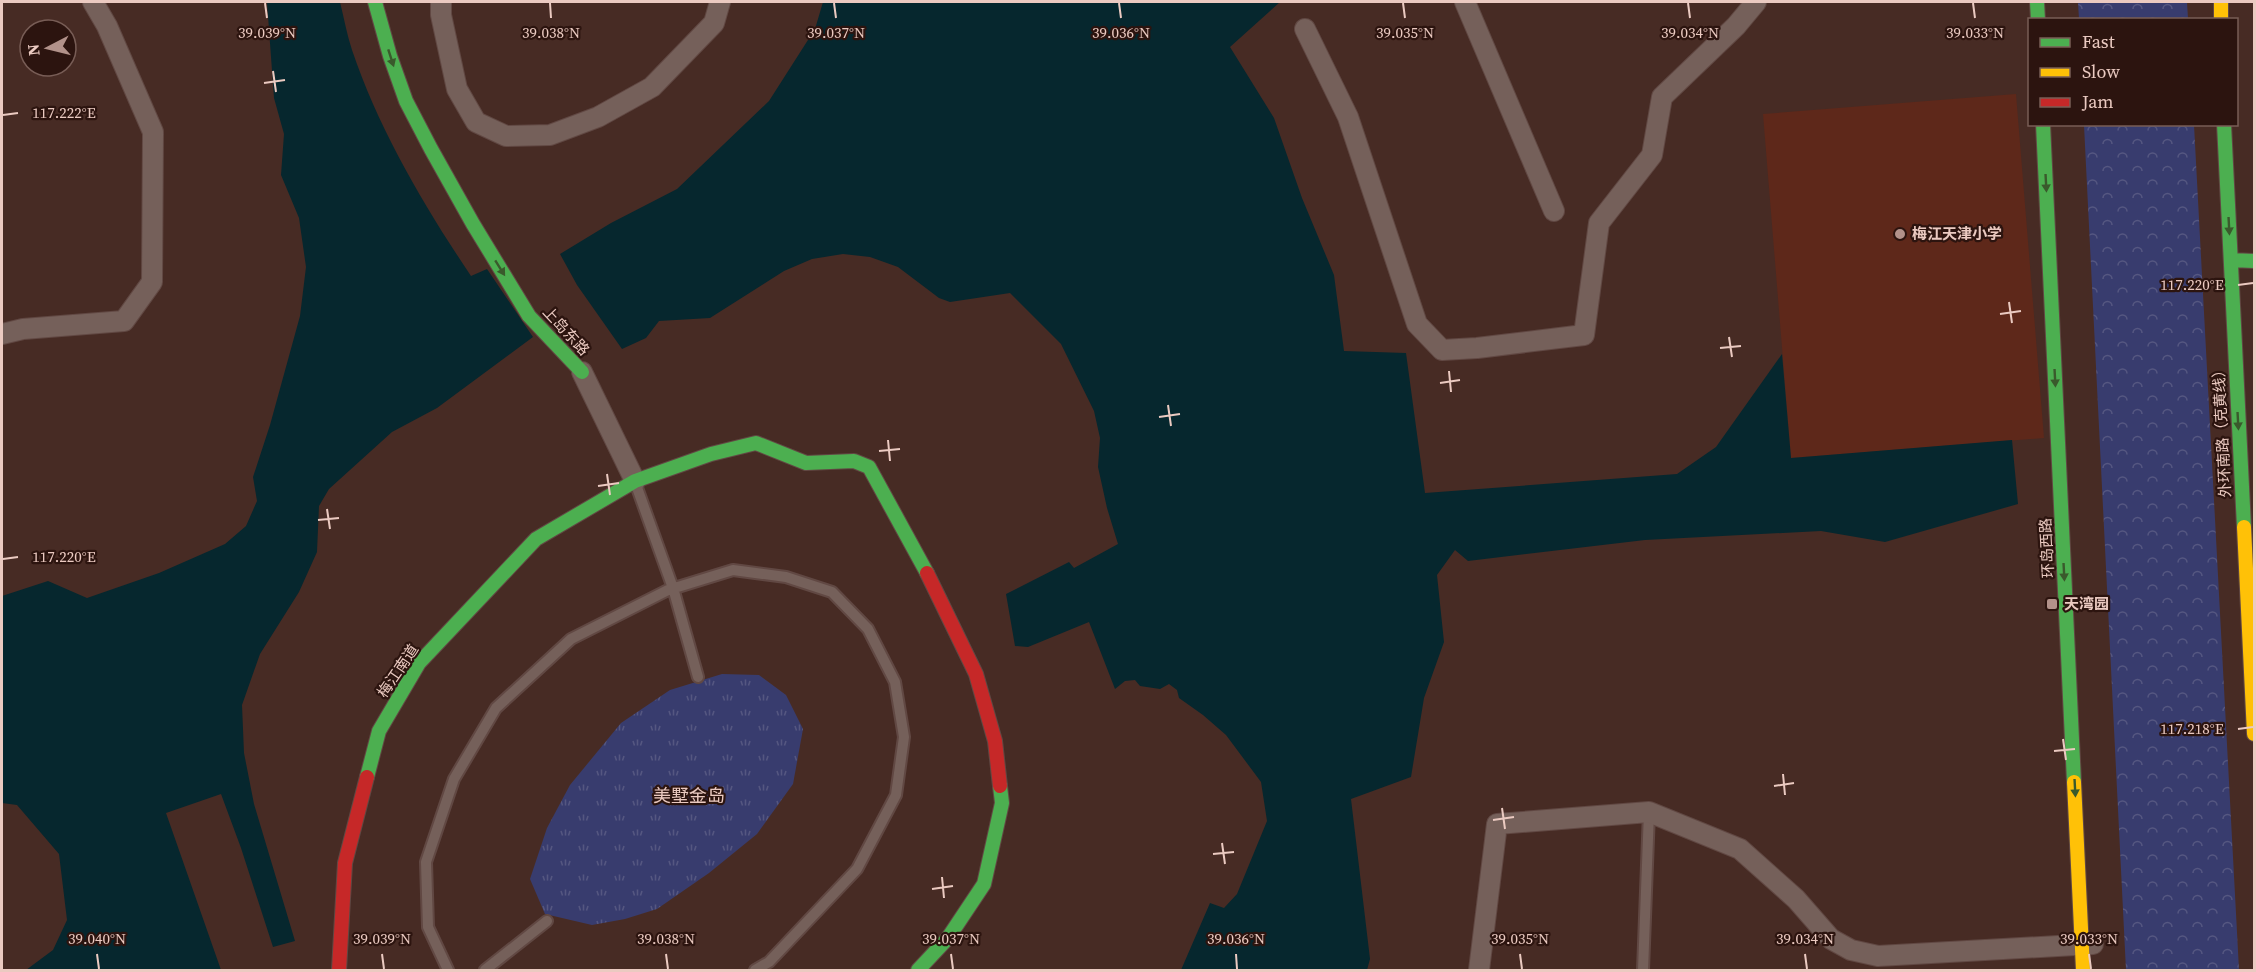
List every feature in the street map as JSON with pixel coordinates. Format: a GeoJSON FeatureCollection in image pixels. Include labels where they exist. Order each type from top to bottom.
{"type":"FeatureCollection","features":[{"type":"Feature","properties":{"kind":"main road","name":"上岛东路"},"geometry":{"type":"LineString","coordinates":[[375,2],[390,56],[406,101],[436,158],[529,316],[582,372]]}},
{"type":"Feature","properties":{"kind":"main road"},"geometry":{"type":"LineString","coordinates":[[2037,2],[2038,18]]}},
{"type":"Feature","properties":{"kind":"main road"},"geometry":{"type":"LineString","coordinates":[[2210,2],[2211,18]]}},
{"type":"Feature","properties":{"kind":"main road"},"geometry":{"type":"LineString","coordinates":[[2221,2],[2221,18]]}},
{"type":"Feature","properties":{"kind":"main road","name":"上岛东路"},"geometry":{"type":"LineString","coordinates":[[415,85],[445,153],[478,212],[582,372]]}},
{"type":"Feature","properties":{"kind":"main road","name":"环岛西路"},"geometry":{"type":"LineString","coordinates":[[2043,126],[2091,941],[2097,970]]}},
{"type":"Feature","properties":{"kind":"main road","name":"外环南路（克黄线）"},"geometry":{"type":"LineString","coordinates":[[2223,126],[2254,734]]}},
{"type":"Feature","properties":{"kind":"main road"},"geometry":{"type":"LineString","coordinates":[[2230,260],[2254,261]]}},
{"type":"Feature","properties":{"kind":"main road","name":"梅江南道"},"geometry":{"type":"LineString","coordinates":[[339,970],[345,863],[379,731],[420,663],[536,539],[635,481],[711,454],[756,443],[806,463],[854,461],[869,467],[922,562],[976,674],[995,741],[1002,803],[984,884],[948,938],[918,970]]}},
{"type":"Feature","properties":{"kind":"main road","name":"环岛西路"},"geometry":{"type":"LineString","coordinates":[[2083,970],[2091,941]]}},
{"type":"Feature","properties":{"kind":"street"},"geometry":{"type":"LineString","coordinates":[[2,334],[23,329],[124,321],[152,282],[153,132],[107,26],[93,2]]}},
{"type":"Feature","properties":{"kind":"street"},"geometry":{"type":"LineString","coordinates":[[441,2],[441,15],[458,89],[476,122],[506,136],[550,135],[598,117],[652,87],[714,23],[720,2]]}},
{"type":"Feature","properties":{"kind":"street"},"geometry":{"type":"LineString","coordinates":[[1465,2],[1554,211]]}},
{"type":"Feature","properties":{"kind":"street"},"geometry":{"type":"LineString","coordinates":[[1305,29],[1348,117],[1417,324],[1442,350],[1477,348],[1584,335],[1599,223],[1652,155],[1662,97],[1736,26],[1756,2]]}},
{"type":"Feature","properties":{"kind":"street"},"geometry":{"type":"LineString","coordinates":[[582,372],[635,481]]}},
{"type":"Feature","properties":{"kind":"street"},"geometry":{"type":"LineString","coordinates":[[1479,970],[1497,824],[1649,812],[1740,849],[1796,899],[1831,939],[1878,964],[2091,941]]}},
{"type":"Feature","properties":{"kind":"lane"},"geometry":{"type":"LineString","coordinates":[[635,481],[673,588],[698,677]]}},
{"type":"Feature","properties":{"kind":"lane"},"geometry":{"type":"LineString","coordinates":[[448,970],[428,927],[426,862],[454,779],[496,708],[571,639],[673,588],[733,570],[786,577],[832,592],[868,629],[895,682],[904,737],[896,795],[857,869],[769,962],[755,970]]}},
{"type":"Feature","properties":{"kind":"lane"},"geometry":{"type":"LineString","coordinates":[[1643,970],[1649,812]]}},
{"type":"Feature","properties":{"kind":"lane"},"geometry":{"type":"LineString","coordinates":[[485,970],[547,921]]}},
{"type":"Feature","properties":{"kind":"shaded area"},"geometry":{"type":"Polygon","coordinates":[[[267,2],[340,2],[350,44],[375,109],[420,195],[471,276],[487,269],[533,337],[437,408],[392,432],[329,489],[319,506],[317,552],[299,592],[260,654],[242,705],[244,753],[254,804],[295,941],[273,947],[221,794],[166,813],[221,970],[26,970],[53,950],[67,920],[59,854],[17,805],[2,803],[2,596],[48,581],[87,598],[159,573],[225,544],[246,526],[257,501],[253,477],[300,316],[306,267],[299,218],[281,175],[284,134],[274,98],[267,2]]]}},
{"type":"Feature","properties":{"kind":"shaded area"},"geometry":{"type":"Polygon","coordinates":[[[823,2],[1280,2],[1230,47],[1274,118],[1302,198],[1334,275],[1344,351],[1406,353],[1425,493],[1677,474],[1716,447],[1782,354],[1791,458],[2012,440],[2018,504],[1885,542],[1821,531],[1645,540],[1468,561],[1455,550],[1437,575],[1444,642],[1424,698],[1411,777],[1351,799],[1370,959],[1367,970],[1181,970],[1210,903],[1224,908],[1237,894],[1267,821],[1261,782],[1226,735],[1179,698],[1177,690],[1169,684],[1160,689],[1140,686],[1135,680],[1125,681],[1115,689],[1089,622],[1028,647],[1015,646],[1006,594],[1069,562],[1074,568],[1118,544],[1098,467],[1100,438],[1094,411],[1061,344],[1010,293],[950,302],[939,298],[898,267],[870,257],[843,254],[812,259],[784,271],[710,318],[659,321],[646,338],[622,349],[577,285],[560,254],[611,223],[677,189],[769,101],[815,29],[823,2]]]}},
{"type":"Feature","properties":{"kind":"shaded area","name":"梅江天津小学"},"geometry":{"type":"Polygon","coordinates":[[[2016,94],[2044,438],[1791,458],[1763,114],[2016,94]]]}},
{"type":"Feature","properties":{"kind":"green space"},"geometry":{"type":"Polygon","coordinates":[[[2078,2],[2187,2],[2188,18],[2079,18],[2078,2]]]}},
{"type":"Feature","properties":{"kind":"green space"},"geometry":{"type":"Polygon","coordinates":[[[2084,126],[2194,126],[2239,970],[2126,970],[2084,126]]]}},
{"type":"Feature","properties":{"kind":"green space"},"geometry":{"type":"Polygon","coordinates":[[[722,674],[759,675],[786,695],[803,729],[793,784],[757,834],[709,873],[657,909],[625,919],[592,925],[545,914],[530,879],[547,828],[570,785],[621,723],[670,690],[722,674]]]}},
{"type":"Feature","properties":{"kind":"traffic: fast"},"geometry":{"type":"LineString","coordinates":[[375,2],[390,56],[406,101],[431,149],[529,316],[582,372]]}},
{"type":"Feature","properties":{"kind":"traffic: fast"},"geometry":{"type":"LineString","coordinates":[[2037,2],[2038,18]]}},
{"type":"Feature","properties":{"kind":"traffic: fast"},"geometry":{"type":"LineString","coordinates":[[2043,126],[2074,782]]}},
{"type":"Feature","properties":{"kind":"traffic: fast"},"geometry":{"type":"LineString","coordinates":[[2224,126],[2244,527]]}},
{"type":"Feature","properties":{"kind":"traffic: fast"},"geometry":{"type":"LineString","coordinates":[[2231,260],[2254,261]]}},
{"type":"Feature","properties":{"kind":"traffic: fast"},"geometry":{"type":"LineString","coordinates":[[367,777],[379,731],[419,663],[536,539],[635,481],[711,454],[756,443],[806,463],[854,461],[869,467],[927,573]]}},
{"type":"Feature","properties":{"kind":"traffic: fast"},"geometry":{"type":"LineString","coordinates":[[918,970],[948,938],[984,884],[1002,803],[1000,786]]}},
{"type":"Feature","properties":{"kind":"traffic: slow"},"geometry":{"type":"LineString","coordinates":[[2221,2],[2221,18]]}},
{"type":"Feature","properties":{"kind":"traffic: slow"},"geometry":{"type":"LineString","coordinates":[[2244,527],[2254,734]]}},
{"type":"Feature","properties":{"kind":"traffic: slow"},"geometry":{"type":"LineString","coordinates":[[2074,782],[2083,970]]}},
{"type":"Feature","properties":{"kind":"traffic: jam"},"geometry":{"type":"LineString","coordinates":[[927,573],[976,674],[995,741],[1000,786]]}},
{"type":"Feature","properties":{"kind":"traffic: jam"},"geometry":{"type":"LineString","coordinates":[[339,970],[345,863],[367,777]]}},
{"type":"Feature","properties":{"kind":"place","name":"梅江天津小学"},"geometry":{"type":"Point","coordinates":[1900,234]}},
{"type":"Feature","properties":{"kind":"place","name":"天湾园"},"geometry":{"type":"Point","coordinates":[2052,604]}},
{"type":"Feature","properties":{"kind":"district","name":"美墅金岛"},"geometry":{"type":"Point","coordinates":[689,796]}}]}
